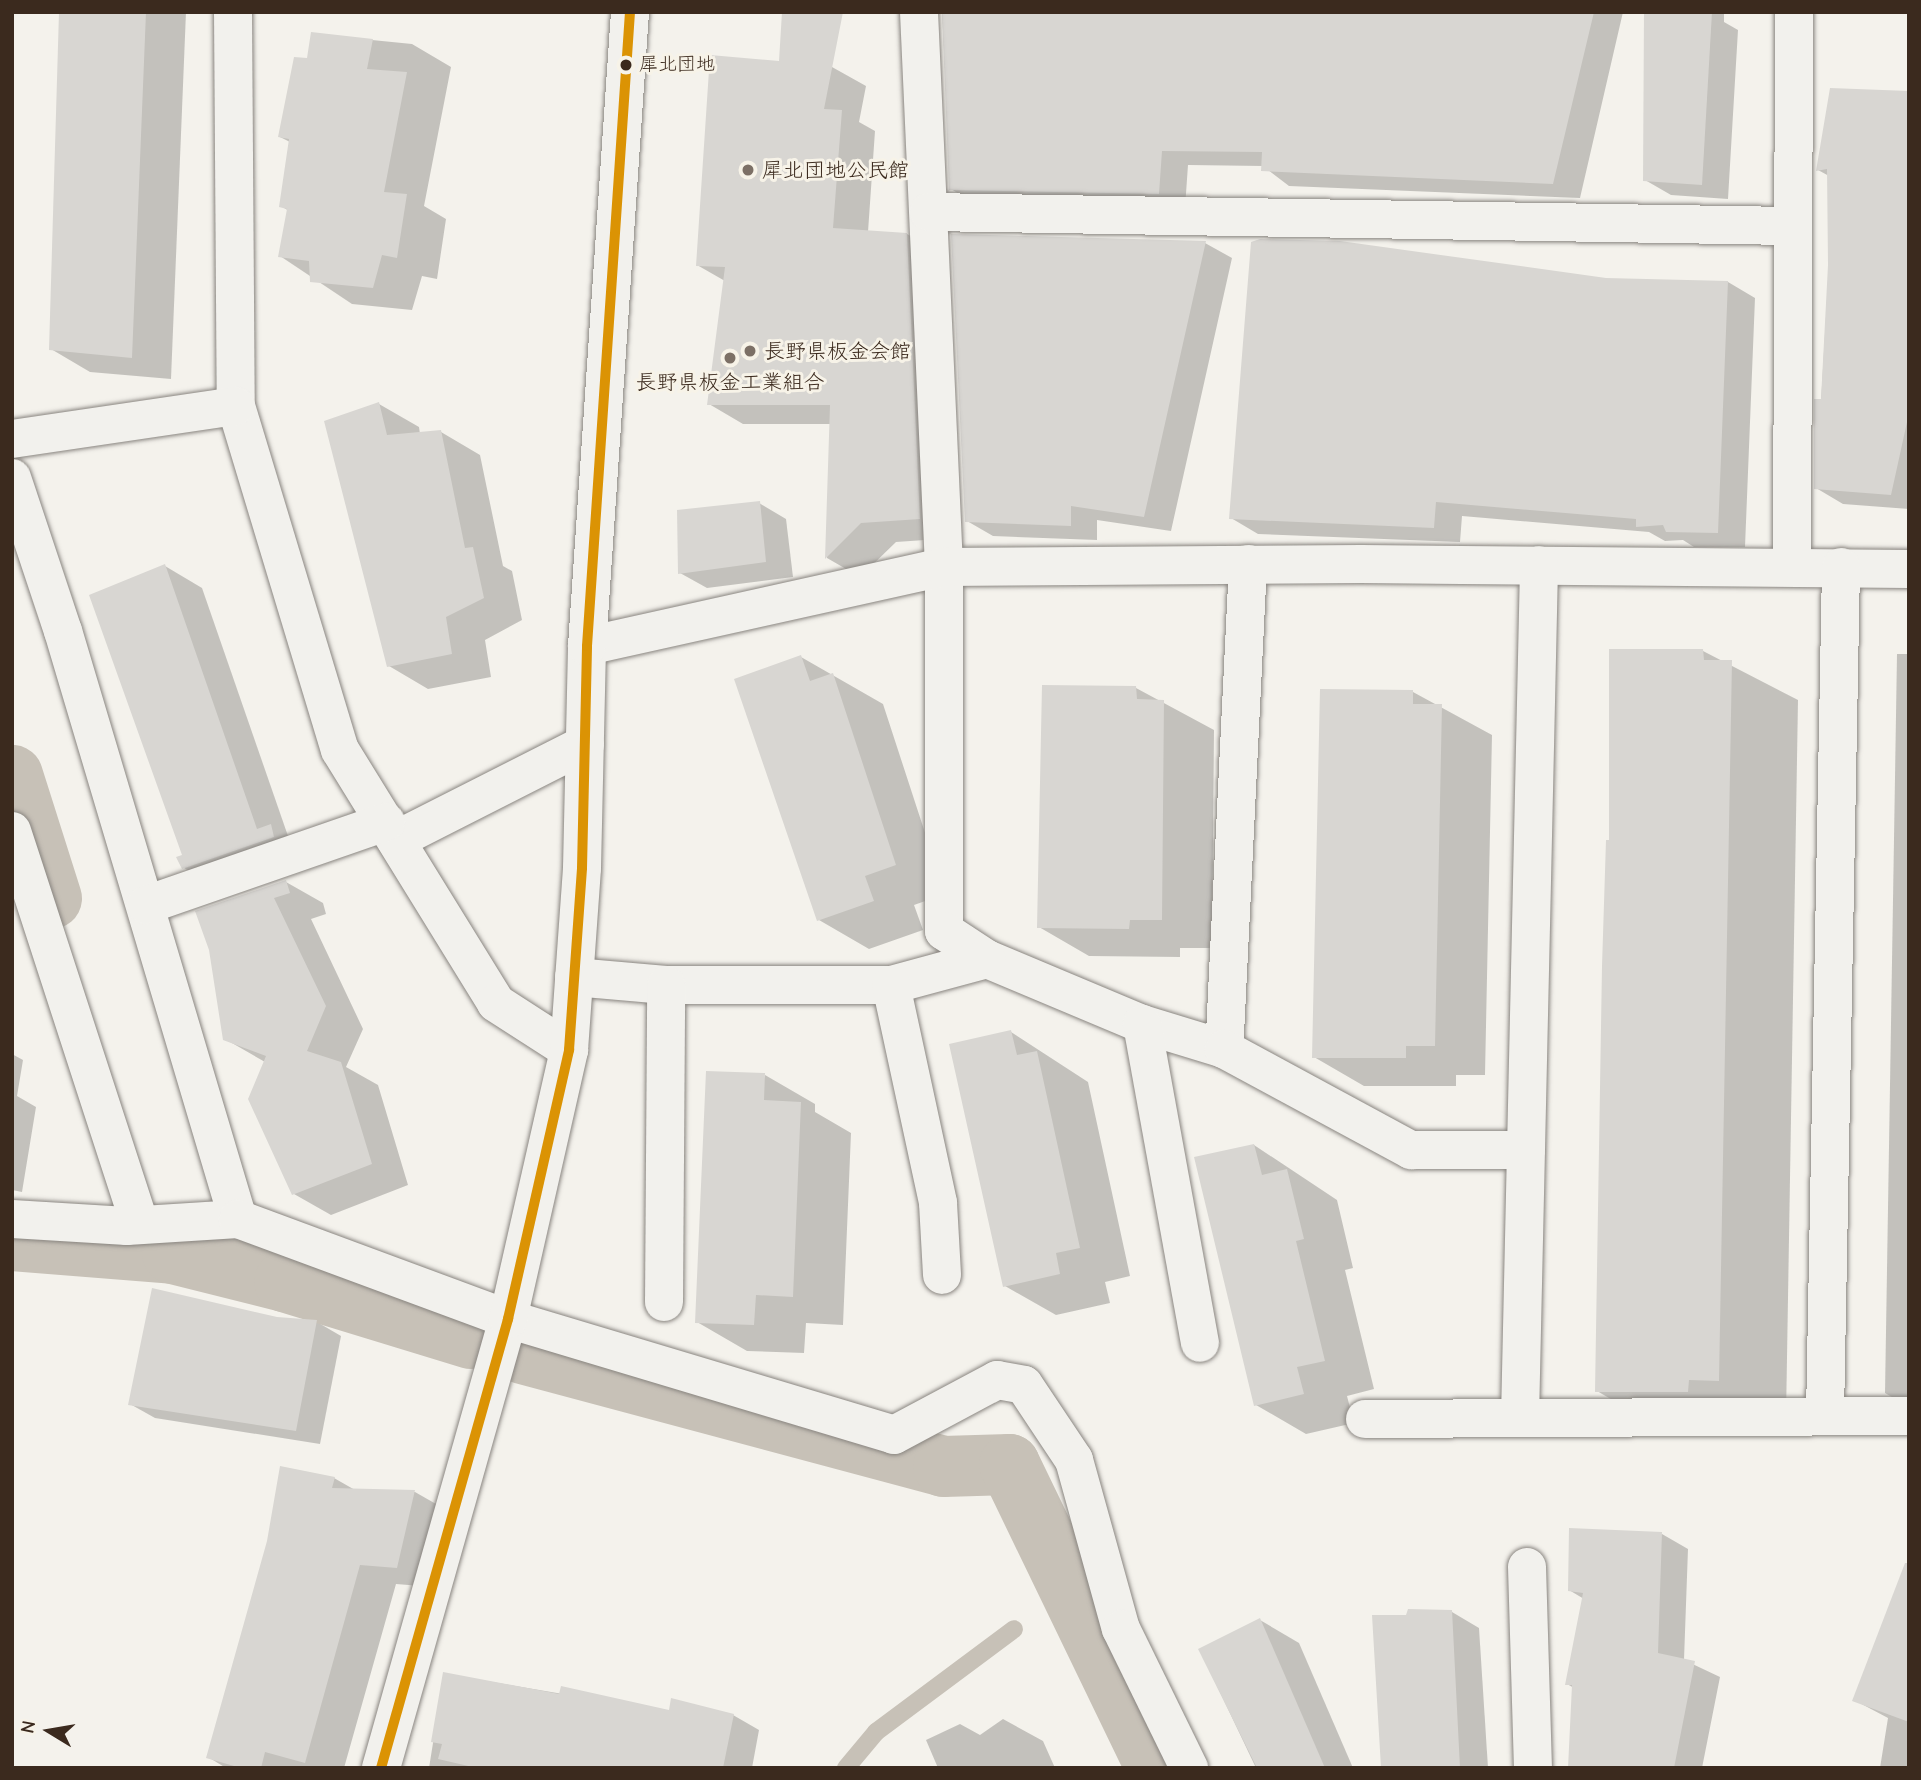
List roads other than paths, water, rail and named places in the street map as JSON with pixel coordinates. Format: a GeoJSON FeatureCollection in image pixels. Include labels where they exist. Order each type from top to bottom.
{"type":"FeatureCollection","features":[{"type":"Feature","properties":{"kind":"street"},"geometry":{"type":"LineString","coordinates":[[233,12],[236,406],[340,750],[496,1003],[569,1050]]}},
{"type":"Feature","properties":{"kind":"street"},"geometry":{"type":"LineString","coordinates":[[381,1768],[508,1319],[569,1050],[585,744],[587,646],[630,12]]}},
{"type":"Feature","properties":{"kind":"street"},"geometry":{"type":"LineString","coordinates":[[919,12],[944,567],[944,931],[987,959],[1142,1024],[1224,1049],[1411,1150],[1526,1150]]}},
{"type":"Feature","properties":{"kind":"street"},"geometry":{"type":"LineString","coordinates":[[1792,566],[1794,12]]}},
{"type":"Feature","properties":{"kind":"street"},"geometry":{"type":"LineString","coordinates":[[929,212],[1793,226]]}},
{"type":"Feature","properties":{"kind":"street"},"geometry":{"type":"LineString","coordinates":[[12,439],[236,406]]}},
{"type":"Feature","properties":{"kind":"street"},"geometry":{"type":"LineString","coordinates":[[12,478],[146,905],[238,1219]]}},
{"type":"Feature","properties":{"kind":"street"},"geometry":{"type":"LineString","coordinates":[[587,646],[944,567],[1248,564],[1792,566],[1909,569]]}},
{"type":"Feature","properties":{"kind":"street"},"geometry":{"type":"LineString","coordinates":[[1224,1049],[1248,564]]}},
{"type":"Feature","properties":{"kind":"street"},"geometry":{"type":"LineString","coordinates":[[1520,1419],[1538,565]]}},
{"type":"Feature","properties":{"kind":"street"},"geometry":{"type":"LineString","coordinates":[[1825,1416],[1841,567]]}},
{"type":"Feature","properties":{"kind":"street"},"geometry":{"type":"LineString","coordinates":[[146,905],[391,831],[585,744]]}},
{"type":"Feature","properties":{"kind":"street"},"geometry":{"type":"LineString","coordinates":[[12,831],[140,1225]]}},
{"type":"Feature","properties":{"kind":"street"},"geometry":{"type":"LineString","coordinates":[[574,977],[666,985],[891,985],[987,959]]}},
{"type":"Feature","properties":{"kind":"street"},"geometry":{"type":"LineString","coordinates":[[664,1302],[666,985]]}},
{"type":"Feature","properties":{"kind":"street"},"geometry":{"type":"LineString","coordinates":[[891,985],[938,1203],[942,1275]]}},
{"type":"Feature","properties":{"kind":"street"},"geometry":{"type":"LineString","coordinates":[[1142,1024],[1200,1343]]}},
{"type":"Feature","properties":{"kind":"street"},"geometry":{"type":"LineString","coordinates":[[12,1219],[140,1225],[238,1219],[508,1319],[894,1435],[997,1380],[1024,1385],[1074,1460],[1121,1629],[1189,1768]]}},
{"type":"Feature","properties":{"kind":"street"},"geometry":{"type":"LineString","coordinates":[[1364,1419],[1909,1416]]}},
{"type":"Feature","properties":{"kind":"street"},"geometry":{"type":"LineString","coordinates":[[1527,1566],[1533,1768]]}},
{"type":"Feature","properties":{"kind":"waterway"},"geometry":{"type":"LineString","coordinates":[[12,775],[51,898]]}},
{"type":"Feature","properties":{"kind":"waterway"},"geometry":{"type":"LineString","coordinates":[[12,1240],[172,1253],[284,1281],[470,1338]]}},
{"type":"Feature","properties":{"kind":"waterway"},"geometry":{"type":"LineString","coordinates":[[522,1353],[943,1466],[1009,1464],[1156,1768]]}},
{"type":"Feature","properties":{"kind":"waterway"},"geometry":{"type":"LineString","coordinates":[[846,1768],[876,1732],[1014,1629]]}},
{"type":"Feature","properties":{"kind":"place","name":"犀北団地"},"geometry":{"type":"Point","coordinates":[626,65]}},
{"type":"Feature","properties":{"kind":"place","name":"犀北団地公民館"},"geometry":{"type":"Point","coordinates":[748,170]}},
{"type":"Feature","properties":{"kind":"place","name":"長野県板金会館"},"geometry":{"type":"Point","coordinates":[750,351]}},
{"type":"Feature","properties":{"kind":"place","name":"長野県板金工業組合"},"geometry":{"type":"Point","coordinates":[730,358]}}]}
